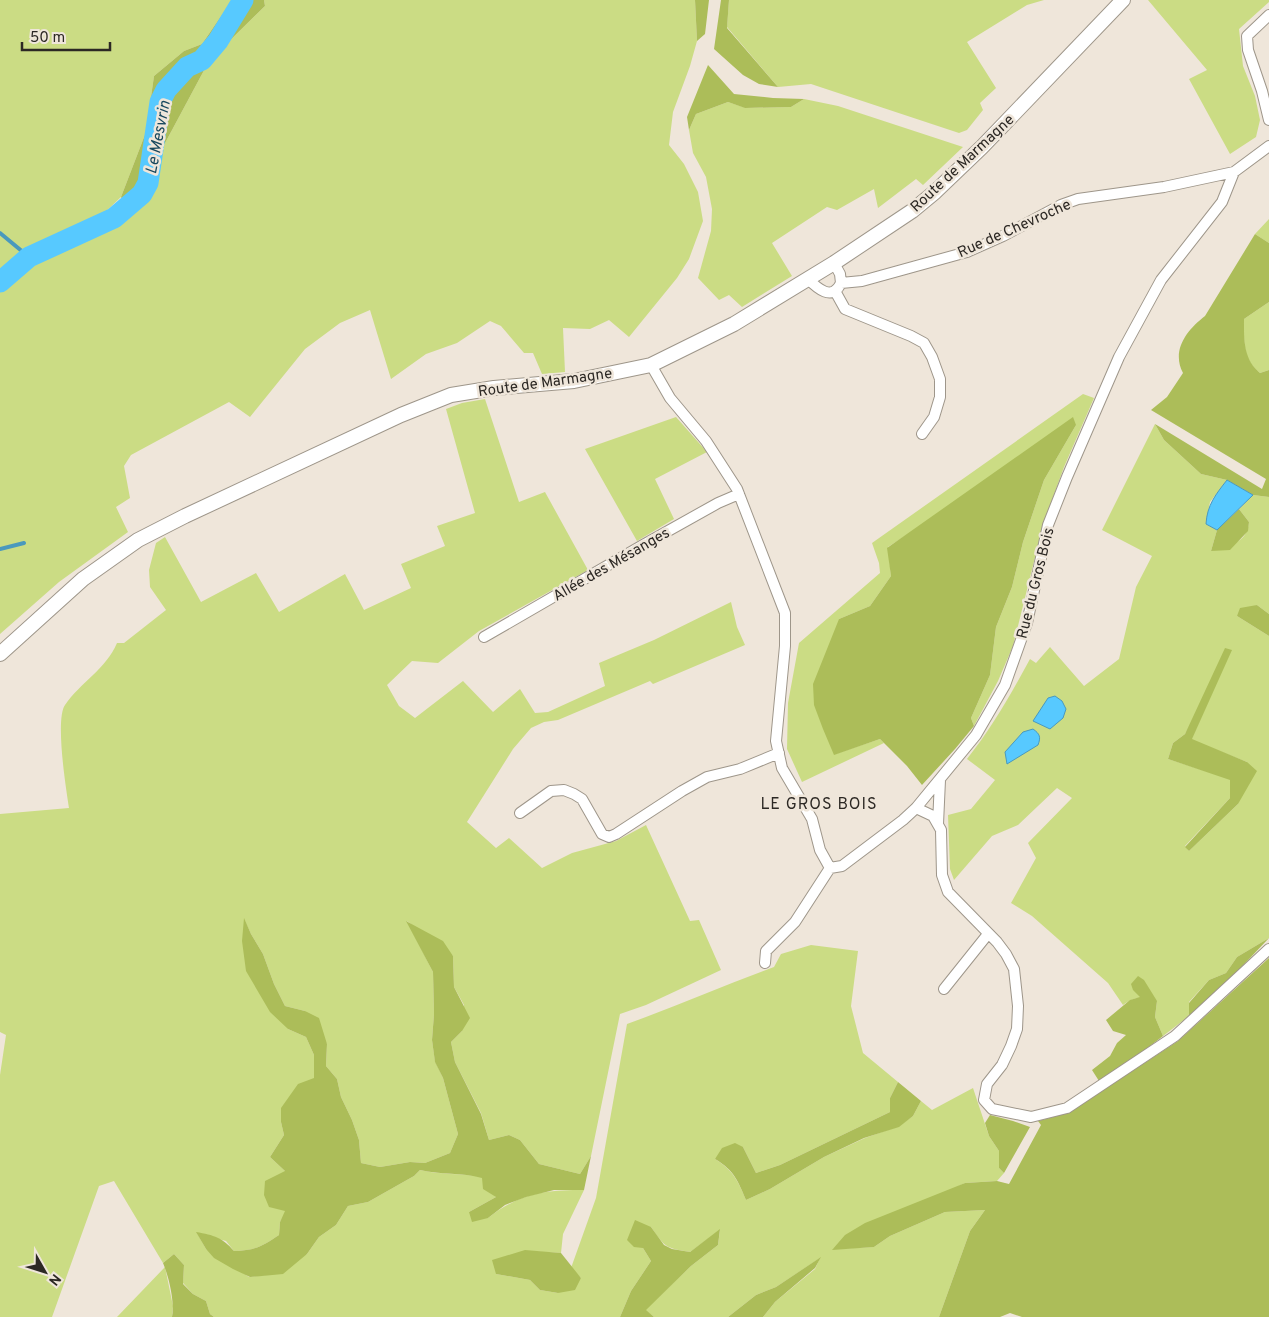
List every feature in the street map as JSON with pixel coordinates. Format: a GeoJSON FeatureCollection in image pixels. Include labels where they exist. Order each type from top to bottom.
{"type":"FeatureCollection","features":[{"type":"Feature","properties":{"kind":"main road","name":"Route de Marmagne"},"geometry":{"type":"LineString","coordinates":[[0,654],[83,579],[138,540],[401,416],[451,395],[494,388],[574,380],[651,365],[734,324],[834,263],[912,211],[935,192],[982,147],[1123,0]]}},
{"type":"Feature","properties":{"kind":"street"},"geometry":{"type":"LineString","coordinates":[[1269,16],[1247,36],[1248,50],[1262,90],[1269,120]]}},
{"type":"Feature","properties":{"kind":"street","name":"Rue de Chevroche"},"geometry":{"type":"LineString","coordinates":[[838,287],[967,252],[1078,199],[1164,187],[1234,172],[1269,146]]}},
{"type":"Feature","properties":{"kind":"street","name":"Rue du Gros Bois"},"geometry":{"type":"LineString","coordinates":[[830,868],[842,866],[903,820],[916,808],[976,735],[1005,685],[1027,624],[1048,525],[1119,357],[1161,280],[1222,202],[1234,172]]}},
{"type":"Feature","properties":{"kind":"street"},"geometry":{"type":"LineString","coordinates":[[834,263],[840,274],[838,287],[845,310],[912,336],[924,343],[932,357],[940,379],[940,397],[934,417],[922,434]]}},
{"type":"Feature","properties":{"kind":"street"},"geometry":{"type":"LineString","coordinates":[[808,279],[819,290],[828,292],[838,287]]}},
{"type":"Feature","properties":{"kind":"street"},"geometry":{"type":"LineString","coordinates":[[651,365],[670,398],[706,441],[739,494],[785,613],[785,646],[776,741],[782,768],[812,819],[820,850],[830,868],[796,922],[766,951],[765,963]]}},
{"type":"Feature","properties":{"kind":"street","name":"Allée des Mésanges"},"geometry":{"type":"LineString","coordinates":[[484,637],[643,544],[718,503],[739,494]]}},
{"type":"Feature","properties":{"kind":"street"},"geometry":{"type":"LineString","coordinates":[[520,813],[550,791],[564,790],[582,799],[602,834],[609,837],[707,777],[779,754]]}},
{"type":"Feature","properties":{"kind":"street"},"geometry":{"type":"LineString","coordinates":[[938,825],[940,780]]}},
{"type":"Feature","properties":{"kind":"street"},"geometry":{"type":"LineString","coordinates":[[916,808],[933,816],[941,830],[942,875],[948,892],[1006,954],[1014,969],[1018,1006],[1017,1029],[1002,1065],[987,1084],[984,1100],[992,1109],[1031,1117],[1066,1108],[1176,1036],[1269,949]]}},
{"type":"Feature","properties":{"kind":"street"},"geometry":{"type":"LineString","coordinates":[[944,989],[988,934]]}},
{"type":"Feature","properties":{"kind":"green space"},"geometry":{"type":"Polygon","coordinates":[[[0,0],[232,0],[202,44],[184,51],[154,76],[146,132],[121,197],[100,217],[49,237],[10,266],[0,276],[0,0]]]}},
{"type":"Feature","properties":{"kind":"green space"},"geometry":{"type":"Polygon","coordinates":[[[232,0],[264,0],[265,6],[209,61],[164,145],[147,203],[131,215],[121,197],[146,132],[154,76],[184,51],[202,44],[232,0]]]}},
{"type":"Feature","properties":{"kind":"green space"},"geometry":{"type":"Polygon","coordinates":[[[264,0],[695,0],[697,41],[673,112],[669,145],[684,164],[698,192],[703,221],[689,259],[677,278],[629,337],[609,320],[590,329],[563,328],[565,372],[542,374],[533,353],[524,353],[501,326],[490,321],[457,343],[426,354],[391,379],[370,310],[340,323],[305,349],[250,417],[229,402],[131,455],[124,466],[130,498],[116,507],[128,532],[59,582],[0,634],[0,291],[34,261],[80,242],[131,215],[147,203],[164,145],[209,61],[265,6],[264,0]]]}},
{"type":"Feature","properties":{"kind":"green space"},"geometry":{"type":"Polygon","coordinates":[[[695,0],[709,0],[705,34],[697,41],[695,0]]]}},
{"type":"Feature","properties":{"kind":"green space"},"geometry":{"type":"Polygon","coordinates":[[[721,0],[729,0],[727,28],[778,87],[759,84],[743,75],[714,49],[721,0]]]}},
{"type":"Feature","properties":{"kind":"green space"},"geometry":{"type":"Polygon","coordinates":[[[729,0],[1044,0],[1027,5],[967,42],[996,88],[980,103],[983,110],[967,130],[959,133],[811,84],[778,87],[727,27],[729,0]]]}},
{"type":"Feature","properties":{"kind":"green space"},"geometry":{"type":"Polygon","coordinates":[[[1148,0],[1269,0],[1239,29],[1243,66],[1255,96],[1260,120],[1256,137],[1230,154],[1189,79],[1207,70],[1148,0]]]}},
{"type":"Feature","properties":{"kind":"green space"},"geometry":{"type":"Polygon","coordinates":[[[708,65],[734,94],[804,99],[791,107],[745,108],[728,102],[696,114],[689,130],[687,117],[708,65]]]}},
{"type":"Feature","properties":{"kind":"green space"},"geometry":{"type":"Polygon","coordinates":[[[804,99],[838,106],[963,147],[923,185],[916,179],[878,208],[874,189],[837,210],[827,207],[772,243],[792,276],[742,307],[729,295],[719,300],[698,278],[711,231],[712,209],[706,177],[693,153],[689,130],[696,114],[728,102],[746,108],[791,107],[804,99]]]}},
{"type":"Feature","properties":{"kind":"green space"},"geometry":{"type":"Polygon","coordinates":[[[1269,219],[1269,243],[1255,234],[1269,219]]]}},
{"type":"Feature","properties":{"kind":"green space"},"geometry":{"type":"Polygon","coordinates":[[[1255,234],[1269,243],[1269,302],[1244,319],[1244,334],[1247,355],[1254,367],[1260,373],[1269,370],[1269,497],[1253,495],[1227,480],[1201,474],[1164,440],[1155,424],[1262,489],[1266,479],[1151,410],[1167,397],[1183,373],[1179,356],[1183,341],[1192,328],[1205,316],[1255,234]]]}},
{"type":"Feature","properties":{"kind":"green space"},"geometry":{"type":"Polygon","coordinates":[[[1269,302],[1269,370],[1260,373],[1250,362],[1245,349],[1244,319],[1269,302]]]}},
{"type":"Feature","properties":{"kind":"green space"},"geometry":{"type":"Polygon","coordinates":[[[1083,394],[1094,398],[1064,467],[1043,525],[1013,646],[998,681],[974,726],[971,718],[990,675],[996,627],[1012,587],[1023,542],[1044,480],[1076,425],[888,547],[891,576],[870,606],[839,619],[835,754],[880,739],[884,743],[802,782],[787,749],[788,703],[799,643],[880,573],[879,563],[872,543],[1083,394]]]}},
{"type":"Feature","properties":{"kind":"green space"},"geometry":{"type":"Polygon","coordinates":[[[485,399],[519,502],[545,492],[588,570],[479,631],[438,663],[412,661],[387,685],[399,706],[415,718],[463,681],[493,712],[520,689],[535,713],[548,712],[605,686],[599,663],[654,640],[731,602],[737,627],[745,645],[653,684],[650,681],[558,720],[544,722],[531,728],[513,749],[467,822],[496,848],[509,838],[542,868],[572,853],[616,841],[646,825],[690,921],[699,920],[721,970],[646,1005],[620,1014],[591,1156],[580,1174],[539,1164],[520,1140],[509,1135],[489,1140],[481,1113],[455,1062],[451,1042],[462,1031],[464,1005],[454,987],[453,956],[407,921],[433,972],[434,1014],[432,1040],[435,1061],[443,1078],[458,1134],[450,1153],[425,1163],[410,1162],[380,1167],[361,1163],[359,1140],[352,1120],[341,1097],[337,1079],[326,1066],[327,1044],[305,1011],[285,1006],[274,984],[263,954],[244,919],[288,1029],[306,1037],[314,1055],[314,1079],[281,1122],[284,1135],[270,1157],[285,1171],[286,1211],[280,1222],[279,1235],[258,1247],[234,1251],[226,1241],[197,1233],[206,1249],[249,1277],[266,1275],[307,1254],[319,1237],[336,1225],[348,1206],[368,1202],[414,1176],[420,1170],[482,1177],[496,1197],[469,1212],[488,1218],[522,1198],[545,1192],[584,1190],[563,1234],[561,1253],[525,1251],[496,1274],[530,1280],[540,1290],[558,1293],[581,1278],[571,1268],[596,1198],[627,1024],[774,967],[781,954],[811,945],[858,951],[851,1006],[863,1053],[898,1082],[890,1098],[890,1112],[780,1165],[756,1173],[743,1147],[715,1159],[734,1176],[746,1200],[770,1189],[824,1157],[865,1138],[899,1126],[913,1116],[921,1101],[932,1110],[973,1088],[989,1136],[999,1151],[999,1168],[1004,1173],[997,1181],[965,1183],[833,1249],[874,1247],[890,1236],[945,1212],[985,1210],[970,1231],[939,1317],[763,1317],[775,1302],[815,1269],[820,1258],[776,1287],[756,1295],[728,1317],[654,1317],[645,1310],[691,1266],[718,1245],[720,1230],[690,1252],[666,1246],[651,1227],[643,1248],[651,1261],[631,1291],[620,1317],[214,1317],[210,1314],[206,1301],[193,1294],[183,1283],[184,1265],[174,1254],[163,1263],[114,1181],[99,1186],[52,1317],[0,1317],[0,1075],[6,1035],[0,1032],[0,814],[69,808],[62,755],[62,713],[71,697],[106,661],[117,643],[124,643],[166,610],[150,587],[149,570],[156,543],[165,537],[201,602],[256,573],[279,612],[345,574],[364,610],[411,588],[401,564],[445,546],[437,526],[475,513],[446,409],[462,403],[485,399]]]}},
{"type":"Feature","properties":{"kind":"green space"},"geometry":{"type":"Polygon","coordinates":[[[676,417],[707,452],[655,479],[674,519],[637,541],[585,449],[676,417]]]}},
{"type":"Feature","properties":{"kind":"green space"},"geometry":{"type":"Polygon","coordinates":[[[1073,417],[1076,425],[1044,480],[1023,542],[1012,587],[996,627],[990,675],[971,718],[974,726],[922,785],[907,766],[880,739],[834,755],[814,705],[813,684],[839,619],[870,606],[891,576],[887,548],[1073,417]]]}},
{"type":"Feature","properties":{"kind":"green space"},"geometry":{"type":"Polygon","coordinates":[[[1155,424],[1164,440],[1201,474],[1227,480],[1210,502],[1206,524],[1217,530],[1211,551],[1230,545],[1245,535],[1249,522],[1239,509],[1253,495],[1269,497],[1269,614],[1257,605],[1237,616],[1269,636],[1269,938],[1237,957],[1226,973],[1209,980],[1189,1002],[1189,1016],[1163,1036],[1155,1017],[1157,1001],[1139,998],[1123,1005],[1108,983],[1032,916],[1011,903],[1036,858],[1028,843],[1072,798],[1057,788],[1018,825],[992,836],[954,880],[950,869],[948,815],[971,809],[995,780],[967,759],[993,723],[1030,659],[1036,663],[1050,647],[1084,686],[1119,659],[1136,587],[1152,556],[1102,530],[1155,424]],[[1231,650],[1185,734],[1173,743],[1168,759],[1230,779],[1230,798],[1185,846],[1189,851],[1238,804],[1247,762],[1191,740],[1231,650]]]}},
{"type":"Feature","properties":{"kind":"green space"},"geometry":{"type":"Polygon","coordinates":[[[1239,509],[1249,522],[1248,531],[1230,550],[1211,551],[1217,530],[1239,509]]]}},
{"type":"Feature","properties":{"kind":"green space"},"geometry":{"type":"Polygon","coordinates":[[[1257,605],[1269,614],[1269,636],[1237,616],[1240,608],[1257,605]]]}},
{"type":"Feature","properties":{"kind":"green space"},"geometry":{"type":"Polygon","coordinates":[[[1225,648],[1232,650],[1192,739],[1247,762],[1257,771],[1238,804],[1189,851],[1185,847],[1230,798],[1230,780],[1168,759],[1173,743],[1185,734],[1225,648]]]}},
{"type":"Feature","properties":{"kind":"green space"},"geometry":{"type":"Polygon","coordinates":[[[244,918],[263,954],[274,984],[285,1006],[305,1011],[319,1018],[327,1044],[326,1066],[337,1079],[341,1097],[352,1120],[359,1140],[361,1163],[380,1167],[410,1162],[425,1163],[450,1153],[458,1134],[443,1078],[435,1062],[432,1040],[434,1014],[433,972],[406,921],[443,941],[453,956],[454,987],[470,1018],[462,1031],[451,1042],[455,1062],[481,1114],[489,1140],[509,1135],[520,1140],[539,1164],[580,1174],[591,1156],[584,1190],[554,1190],[526,1197],[505,1205],[488,1218],[472,1222],[469,1212],[496,1197],[483,1189],[482,1178],[420,1170],[414,1176],[368,1202],[348,1206],[336,1225],[319,1237],[307,1254],[283,1274],[250,1277],[214,1258],[196,1232],[218,1238],[234,1251],[258,1247],[279,1235],[280,1222],[285,1211],[269,1207],[264,1195],[265,1181],[285,1171],[270,1157],[284,1135],[281,1122],[281,1108],[298,1084],[314,1078],[314,1055],[306,1037],[288,1029],[270,1012],[246,971],[242,941],[244,918]]]}},
{"type":"Feature","properties":{"kind":"green space"},"geometry":{"type":"Polygon","coordinates":[[[1269,938],[1233,976],[1189,1016],[1189,1003],[1209,980],[1226,973],[1237,957],[1269,938]]]}},
{"type":"Feature","properties":{"kind":"green space"},"geometry":{"type":"Polygon","coordinates":[[[1269,958],[1269,1317],[1022,1317],[1010,1313],[1000,1317],[939,1317],[970,1231],[985,1210],[945,1212],[890,1236],[874,1247],[832,1250],[845,1235],[865,1223],[965,1183],[997,1181],[1009,1184],[1041,1125],[1038,1121],[1068,1113],[1178,1041],[1269,958]]]}},
{"type":"Feature","properties":{"kind":"green space"},"geometry":{"type":"Polygon","coordinates":[[[1138,976],[1144,980],[1157,1001],[1155,1017],[1163,1036],[1124,1066],[1099,1081],[1092,1070],[1110,1056],[1117,1043],[1126,1035],[1113,1031],[1106,1020],[1130,1000],[1140,997],[1133,990],[1131,984],[1138,976]]]}},
{"type":"Feature","properties":{"kind":"green space"},"geometry":{"type":"Polygon","coordinates":[[[898,1082],[921,1101],[913,1116],[899,1127],[864,1138],[824,1157],[770,1189],[746,1200],[735,1176],[727,1167],[715,1159],[722,1148],[735,1143],[743,1147],[756,1173],[780,1165],[890,1112],[890,1098],[898,1082]]]}},
{"type":"Feature","properties":{"kind":"green space"},"geometry":{"type":"Polygon","coordinates":[[[990,1115],[1030,1127],[1004,1173],[999,1168],[999,1151],[989,1136],[985,1123],[990,1115]]]}},
{"type":"Feature","properties":{"kind":"green space"},"geometry":{"type":"Polygon","coordinates":[[[635,1220],[651,1227],[664,1245],[672,1249],[690,1252],[720,1229],[718,1245],[691,1266],[646,1310],[654,1317],[620,1317],[631,1291],[651,1261],[643,1248],[634,1247],[627,1240],[635,1220]]]}},
{"type":"Feature","properties":{"kind":"green space"},"geometry":{"type":"Polygon","coordinates":[[[525,1250],[561,1253],[581,1278],[575,1290],[558,1293],[540,1290],[530,1280],[496,1274],[492,1260],[525,1250]]]}},
{"type":"Feature","properties":{"kind":"green space"},"geometry":{"type":"Polygon","coordinates":[[[174,1254],[184,1265],[183,1284],[193,1294],[206,1301],[210,1314],[214,1317],[172,1317],[171,1290],[163,1263],[174,1254]]]}},
{"type":"Feature","properties":{"kind":"green space"},"geometry":{"type":"Polygon","coordinates":[[[821,1257],[815,1268],[775,1302],[763,1317],[728,1317],[756,1295],[776,1287],[821,1257]]]}},
{"type":"Feature","properties":{"kind":"green space"},"geometry":{"type":"Polygon","coordinates":[[[165,1267],[173,1306],[172,1317],[117,1317],[165,1267]]]}},
{"type":"Feature","properties":{"kind":"water"},"geometry":{"type":"Polygon","coordinates":[[[1227,480],[1253,495],[1217,530],[1206,524],[1208,511],[1219,490],[1227,480]]]}},
{"type":"Feature","properties":{"kind":"water"},"geometry":{"type":"Polygon","coordinates":[[[1055,696],[1062,701],[1066,709],[1063,718],[1050,729],[1033,721],[1048,698],[1055,696]]]}},
{"type":"Feature","properties":{"kind":"water"},"geometry":{"type":"Polygon","coordinates":[[[1033,729],[1039,736],[1038,745],[1007,764],[1005,752],[1023,732],[1033,729]]]}},
{"type":"Feature","properties":{"kind":"waterway","name":"Le Mesvrin"},"geometry":{"type":"LineString","coordinates":[[0,282],[29,257],[114,218],[142,194],[148,183],[160,102],[166,90],[187,67],[202,60],[218,41],[243,0]]}},
{"type":"Feature","properties":{"kind":"waterway"},"geometry":{"type":"LineString","coordinates":[[0,233],[29,257]]}},
{"type":"Feature","properties":{"kind":"waterway"},"geometry":{"type":"LineString","coordinates":[[0,549],[24,543]]}},
{"type":"Feature","properties":{"kind":"district","name":"LE GROS BOIS"},"geometry":{"type":"Point","coordinates":[819,803]}}]}
